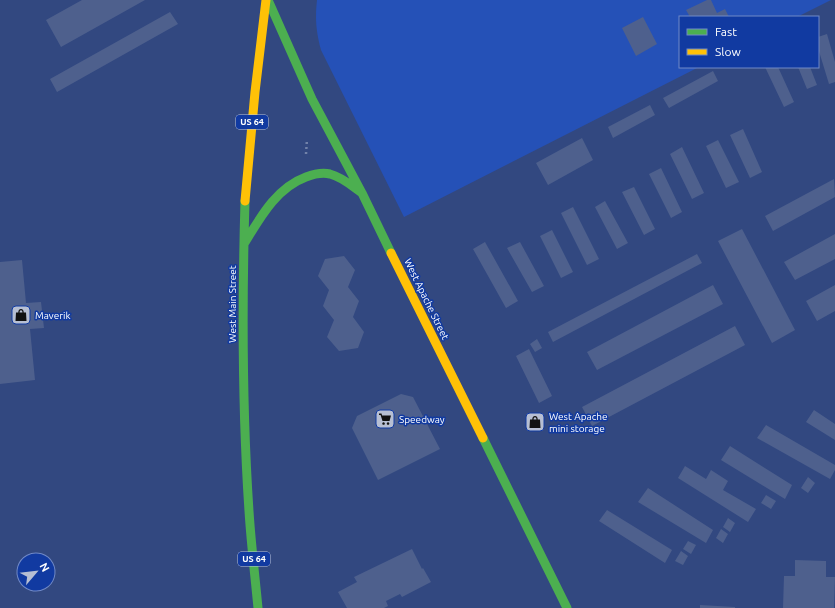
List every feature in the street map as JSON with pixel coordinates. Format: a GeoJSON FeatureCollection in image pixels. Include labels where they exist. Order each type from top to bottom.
{"type":"FeatureCollection","features":[{"type":"Feature","properties":{"kind":"main road","name":"West Apache Street"},"geometry":{"type":"LineString","coordinates":[[267,0],[312,99],[362,193],[567,608]]}},
{"type":"Feature","properties":{"kind":"main road","name":"West Main Street"},"geometry":{"type":"LineString","coordinates":[[258,608],[250,511],[245,422],[243,284],[246,186],[255,92],[267,0]]}},
{"type":"Feature","properties":{"kind":"main road"},"geometry":{"type":"LineString","coordinates":[[244,244],[274,198],[294,182],[312,175],[323,173],[340,178],[362,193]]}},
{"type":"Feature","properties":{"kind":"path"},"geometry":{"type":"LineString","coordinates":[[306,158],[308,134]]}},
{"type":"Feature","properties":{"kind":"shaded area"},"geometry":{"type":"Polygon","coordinates":[[[317,0],[831,0],[799,16],[679,16],[679,68],[697,68],[404,217],[321,50],[316,25],[317,0]]]}},
{"type":"Feature","properties":{"kind":"building"},"geometry":{"type":"Polygon","coordinates":[[[82,0],[145,0],[61,47],[46,20],[82,0]]]}},
{"type":"Feature","properties":{"kind":"building"},"geometry":{"type":"Polygon","coordinates":[[[707,0],[711,0],[717,13],[725,9],[728,16],[689,16],[686,10],[707,0]]]}},
{"type":"Feature","properties":{"kind":"building"},"geometry":{"type":"Polygon","coordinates":[[[170,12],[178,24],[57,92],[50,79],[170,12]]]}},
{"type":"Feature","properties":{"kind":"building"},"geometry":{"type":"Polygon","coordinates":[[[643,17],[657,44],[636,56],[622,28],[643,17]]]}},
{"type":"Feature","properties":{"kind":"building"},"geometry":{"type":"Polygon","coordinates":[[[827,34],[835,62],[835,82],[829,84],[819,51],[819,37],[827,34]]]}},
{"type":"Feature","properties":{"kind":"building"},"geometry":{"type":"Polygon","coordinates":[[[765,68],[778,68],[794,102],[784,107],[765,68]]]}},
{"type":"Feature","properties":{"kind":"building"},"geometry":{"type":"Polygon","coordinates":[[[798,68],[810,68],[817,85],[807,89],[798,68]]]}},
{"type":"Feature","properties":{"kind":"building"},"geometry":{"type":"Polygon","coordinates":[[[713,71],[718,81],[669,108],[663,98],[713,71]]]}},
{"type":"Feature","properties":{"kind":"building"},"geometry":{"type":"Polygon","coordinates":[[[650,105],[655,115],[613,138],[608,127],[650,105]]]}},
{"type":"Feature","properties":{"kind":"building"},"geometry":{"type":"Polygon","coordinates":[[[743,129],[762,172],[750,178],[730,135],[743,129]]]}},
{"type":"Feature","properties":{"kind":"building"},"geometry":{"type":"Polygon","coordinates":[[[582,138],[593,160],[548,185],[536,163],[582,138]]]}},
{"type":"Feature","properties":{"kind":"building"},"geometry":{"type":"Polygon","coordinates":[[[718,140],[739,182],[726,188],[706,146],[718,140]]]}},
{"type":"Feature","properties":{"kind":"building"},"geometry":{"type":"Polygon","coordinates":[[[682,147],[704,193],[692,199],[670,154],[682,147]]]}},
{"type":"Feature","properties":{"kind":"building"},"geometry":{"type":"Polygon","coordinates":[[[661,168],[682,212],[671,218],[649,174],[661,168]]]}},
{"type":"Feature","properties":{"kind":"building"},"geometry":{"type":"Polygon","coordinates":[[[834,179],[835,197],[773,231],[765,216],[834,179]]]}},
{"type":"Feature","properties":{"kind":"building"},"geometry":{"type":"Polygon","coordinates":[[[634,187],[655,229],[644,235],[622,192],[634,187]]]}},
{"type":"Feature","properties":{"kind":"building"},"geometry":{"type":"Polygon","coordinates":[[[605,201],[628,243],[617,249],[595,207],[605,201]]]}},
{"type":"Feature","properties":{"kind":"building"},"geometry":{"type":"Polygon","coordinates":[[[573,207],[599,259],[587,265],[561,213],[573,207]]]}},
{"type":"Feature","properties":{"kind":"building"},"geometry":{"type":"Polygon","coordinates":[[[742,229],[795,330],[772,343],[718,241],[742,229]]]}},
{"type":"Feature","properties":{"kind":"building"},"geometry":{"type":"Polygon","coordinates":[[[552,230],[573,272],[561,278],[540,236],[552,230]]]}},
{"type":"Feature","properties":{"kind":"building"},"geometry":{"type":"Polygon","coordinates":[[[835,234],[835,259],[795,280],[784,262],[835,234]]]}},
{"type":"Feature","properties":{"kind":"building"},"geometry":{"type":"Polygon","coordinates":[[[485,242],[518,301],[506,308],[473,249],[485,242]]]}},
{"type":"Feature","properties":{"kind":"building"},"geometry":{"type":"Polygon","coordinates":[[[520,242],[544,286],[532,292],[507,248],[520,242]]]}},
{"type":"Feature","properties":{"kind":"building"},"geometry":{"type":"Polygon","coordinates":[[[697,254],[702,263],[553,342],[548,332],[697,254]]]}},
{"type":"Feature","properties":{"kind":"building"},"geometry":{"type":"Polygon","coordinates":[[[344,256],[355,270],[348,287],[359,301],[353,317],[364,332],[358,348],[339,351],[327,337],[334,320],[323,306],[329,290],[318,276],[325,259],[344,256]]]}},
{"type":"Feature","properties":{"kind":"building","name":"Maverik"},"geometry":{"type":"Polygon","coordinates":[[[22,260],[26,303],[41,302],[44,328],[30,329],[35,380],[0,384],[0,262],[22,260]]]}},
{"type":"Feature","properties":{"kind":"building"},"geometry":{"type":"Polygon","coordinates":[[[713,285],[723,304],[597,370],[587,352],[713,285]]]}},
{"type":"Feature","properties":{"kind":"building"},"geometry":{"type":"Polygon","coordinates":[[[835,285],[835,311],[817,321],[806,301],[835,285]]]}},
{"type":"Feature","properties":{"kind":"building"},"geometry":{"type":"Polygon","coordinates":[[[735,326],[745,345],[592,426],[582,407],[735,326]]]}},
{"type":"Feature","properties":{"kind":"building"},"geometry":{"type":"Polygon","coordinates":[[[537,339],[542,348],[535,352],[530,344],[537,339]]]}},
{"type":"Feature","properties":{"kind":"building"},"geometry":{"type":"Polygon","coordinates":[[[529,349],[552,396],[539,403],[516,356],[529,349]]]}},
{"type":"Feature","properties":{"kind":"building"},"geometry":{"type":"Polygon","coordinates":[[[401,394],[413,397],[440,449],[378,480],[352,428],[357,416],[401,394]]]}},
{"type":"Feature","properties":{"kind":"building"},"geometry":{"type":"Polygon","coordinates":[[[814,410],[835,424],[835,440],[806,422],[814,410]]]}},
{"type":"Feature","properties":{"kind":"building"},"geometry":{"type":"Polygon","coordinates":[[[766,425],[835,465],[835,470],[830,479],[757,438],[766,425]]]}},
{"type":"Feature","properties":{"kind":"building"},"geometry":{"type":"Polygon","coordinates":[[[730,446],[792,485],[785,499],[721,460],[730,446]]]}},
{"type":"Feature","properties":{"kind":"building"},"geometry":{"type":"Polygon","coordinates":[[[685,466],[706,479],[711,470],[728,481],[723,490],[756,509],[748,522],[678,478],[685,466]]]}},
{"type":"Feature","properties":{"kind":"building"},"geometry":{"type":"Polygon","coordinates":[[[808,477],[815,483],[808,493],[801,488],[808,477]]]}},
{"type":"Feature","properties":{"kind":"building"},"geometry":{"type":"Polygon","coordinates":[[[648,488],[713,530],[706,543],[638,502],[648,488]]]}},
{"type":"Feature","properties":{"kind":"building"},"geometry":{"type":"Polygon","coordinates":[[[766,495],[776,501],[771,509],[761,503],[766,495]]]}},
{"type":"Feature","properties":{"kind":"building"},"geometry":{"type":"Polygon","coordinates":[[[607,510],[672,550],[665,563],[599,521],[607,510]]]}},
{"type":"Feature","properties":{"kind":"building"},"geometry":{"type":"Polygon","coordinates":[[[728,518],[735,523],[730,532],[723,527],[728,518]]]}},
{"type":"Feature","properties":{"kind":"building"},"geometry":{"type":"Polygon","coordinates":[[[721,529],[728,534],[723,543],[716,538],[721,529]]]}},
{"type":"Feature","properties":{"kind":"building"},"geometry":{"type":"Polygon","coordinates":[[[688,541],[696,545],[691,554],[683,549],[688,541]]]}},
{"type":"Feature","properties":{"kind":"building"},"geometry":{"type":"Polygon","coordinates":[[[412,549],[422,569],[423,568],[431,582],[402,597],[400,594],[386,601],[388,606],[384,608],[347,608],[338,592],[357,582],[354,577],[412,549]]]}},
{"type":"Feature","properties":{"kind":"building"},"geometry":{"type":"Polygon","coordinates":[[[681,551],[688,556],[683,565],[675,561],[681,551]]]}},
{"type":"Feature","properties":{"kind":"building"},"geometry":{"type":"Polygon","coordinates":[[[795,560],[826,561],[826,577],[835,577],[834,608],[783,608],[784,576],[795,576],[795,560]]]}},
{"type":"Feature","properties":{"kind":"building"},"geometry":{"type":"Polygon","coordinates":[[[700,605],[735,607],[735,608],[700,608],[700,605]]]}},
{"type":"Feature","properties":{"kind":"traffic: fast"},"geometry":{"type":"LineString","coordinates":[[268,0],[312,99],[362,193],[391,253]]}},
{"type":"Feature","properties":{"kind":"traffic: fast"},"geometry":{"type":"LineString","coordinates":[[244,244],[263,214],[277,196],[295,182],[306,177],[324,173],[334,175],[343,179],[362,193]]}},
{"type":"Feature","properties":{"kind":"traffic: fast"},"geometry":{"type":"LineString","coordinates":[[245,201],[243,278],[245,434],[250,523],[258,608]]}},
{"type":"Feature","properties":{"kind":"traffic: fast"},"geometry":{"type":"LineString","coordinates":[[483,438],[567,608]]}},
{"type":"Feature","properties":{"kind":"traffic: slow"},"geometry":{"type":"LineString","coordinates":[[245,201],[255,92],[266,0]]}},
{"type":"Feature","properties":{"kind":"traffic: slow"},"geometry":{"type":"LineString","coordinates":[[391,253],[483,438]]}},
{"type":"Feature","properties":{"kind":"place","name":"Maverik"},"geometry":{"type":"Point","coordinates":[21,315]}},
{"type":"Feature","properties":{"kind":"place","name":"Speedway"},"geometry":{"type":"Point","coordinates":[385,419]}},
{"type":"Feature","properties":{"kind":"place","name":"West Apache mini storage"},"geometry":{"type":"Point","coordinates":[535,422]}}]}
